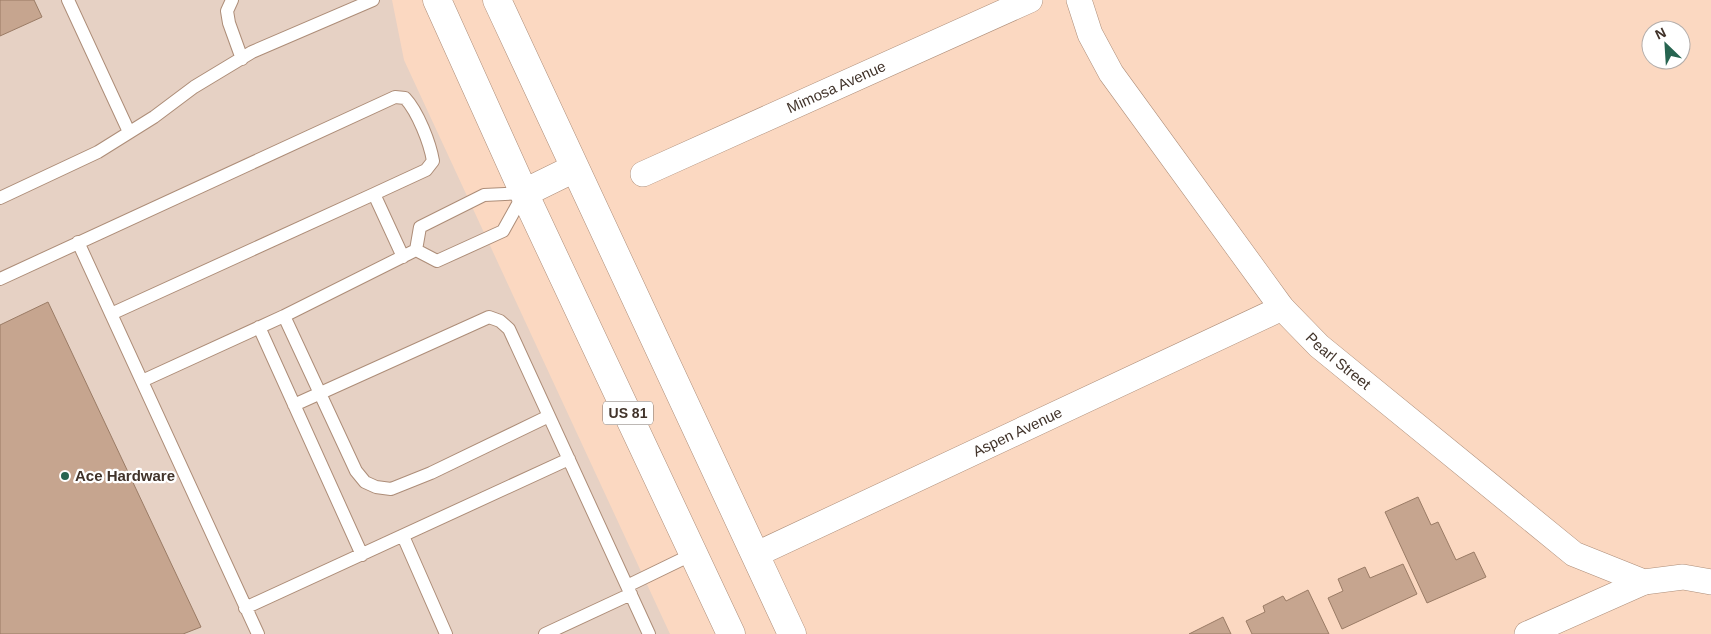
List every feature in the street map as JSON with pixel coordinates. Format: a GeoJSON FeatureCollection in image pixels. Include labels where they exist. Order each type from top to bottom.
{"type":"FeatureCollection","features":[{"type":"Feature","properties":{"kind":"main road","name":"US 81"},"geometry":{"type":"LineString","coordinates":[[437,0],[524,192],[731,634]]}},
{"type":"Feature","properties":{"kind":"main road"},"geometry":{"type":"LineString","coordinates":[[497,0],[792,634]]}},
{"type":"Feature","properties":{"kind":"main road"},"geometry":{"type":"LineString","coordinates":[[524,192],[575,168]]}},
{"type":"Feature","properties":{"kind":"street","name":"Mimosa Avenue"},"geometry":{"type":"LineString","coordinates":[[643,174],[1030,0]]}},
{"type":"Feature","properties":{"kind":"street","name":"Pearl Street"},"geometry":{"type":"LineString","coordinates":[[1079,0],[1090,34],[1111,73],[1282,308],[1319,346],[1574,554],[1644,582],[1683,577],[1711,582]]}},
{"type":"Feature","properties":{"kind":"street","name":"Aspen Avenue"},"geometry":{"type":"LineString","coordinates":[[755,555],[1282,308]]}},
{"type":"Feature","properties":{"kind":"street"},"geometry":{"type":"LineString","coordinates":[[1526,634],[1644,582]]}},
{"type":"Feature","properties":{"kind":"lane"},"geometry":{"type":"LineString","coordinates":[[68,0],[129,132]]}},
{"type":"Feature","properties":{"kind":"lane"},"geometry":{"type":"LineString","coordinates":[[232,0],[227,11],[229,23],[242,59]]}},
{"type":"Feature","properties":{"kind":"lane"},"geometry":{"type":"LineString","coordinates":[[0,198],[98,152],[154,117],[194,87],[252,52],[373,0]]}},
{"type":"Feature","properties":{"kind":"lane"},"geometry":{"type":"LineString","coordinates":[[0,278],[395,97],[405,98],[412,105],[432,150],[433,162],[426,170],[111,314]]}},
{"type":"Feature","properties":{"kind":"lane"},"geometry":{"type":"LineString","coordinates":[[416,250],[420,228],[484,194],[524,192]]}},
{"type":"Feature","properties":{"kind":"lane"},"geometry":{"type":"LineString","coordinates":[[416,250],[437,261],[503,231],[524,192]]}},
{"type":"Feature","properties":{"kind":"lane"},"geometry":{"type":"LineString","coordinates":[[374,194],[403,257]]}},
{"type":"Feature","properties":{"kind":"lane"},"geometry":{"type":"LineString","coordinates":[[78,242],[258,634]]}},
{"type":"Feature","properties":{"kind":"lane"},"geometry":{"type":"LineString","coordinates":[[142,382],[284,316],[416,250]]}},
{"type":"Feature","properties":{"kind":"lane"},"geometry":{"type":"LineString","coordinates":[[284,316],[356,471],[365,482],[376,487],[391,489],[549,416]]}},
{"type":"Feature","properties":{"kind":"lane"},"geometry":{"type":"LineString","coordinates":[[294,405],[489,317],[500,321],[509,329],[649,634]]}},
{"type":"Feature","properties":{"kind":"lane"},"geometry":{"type":"LineString","coordinates":[[258,328],[362,555]]}},
{"type":"Feature","properties":{"kind":"lane"},"geometry":{"type":"LineString","coordinates":[[245,608],[569,459]]}},
{"type":"Feature","properties":{"kind":"lane"},"geometry":{"type":"LineString","coordinates":[[403,536],[446,634]]}},
{"type":"Feature","properties":{"kind":"lane"},"geometry":{"type":"LineString","coordinates":[[545,634],[693,554]]}},
{"type":"Feature","properties":{"kind":"shaded area"},"geometry":{"type":"Polygon","coordinates":[[[0,0],[392,0],[404,60],[670,634],[0,634],[0,0]]]}},
{"type":"Feature","properties":{"kind":"building"},"geometry":{"type":"Polygon","coordinates":[[[0,0],[34,0],[42,17],[0,36],[0,0]]]}},
{"type":"Feature","properties":{"kind":"building","name":"Ace Hardware"},"geometry":{"type":"Polygon","coordinates":[[[48,302],[201,627],[183,634],[0,634],[0,325],[48,302]]]}},
{"type":"Feature","properties":{"kind":"building"},"geometry":{"type":"Polygon","coordinates":[[[1418,497],[1431,525],[1438,522],[1456,560],[1474,552],[1486,577],[1427,603],[1385,512],[1418,497]]]}},
{"type":"Feature","properties":{"kind":"building"},"geometry":{"type":"Polygon","coordinates":[[[1403,564],[1417,594],[1342,629],[1328,598],[1343,591],[1338,579],[1365,567],[1370,578],[1403,564]]]}},
{"type":"Feature","properties":{"kind":"building"},"geometry":{"type":"Polygon","coordinates":[[[1308,590],[1329,634],[1252,634],[1246,621],[1265,612],[1263,606],[1283,596],[1286,601],[1308,590]]]}},
{"type":"Feature","properties":{"kind":"building"},"geometry":{"type":"Polygon","coordinates":[[[1223,617],[1231,634],[1189,634],[1223,617]]]}},
{"type":"Feature","properties":{"kind":"place","name":"Ace Hardware"},"geometry":{"type":"Point","coordinates":[65,476]}}]}
